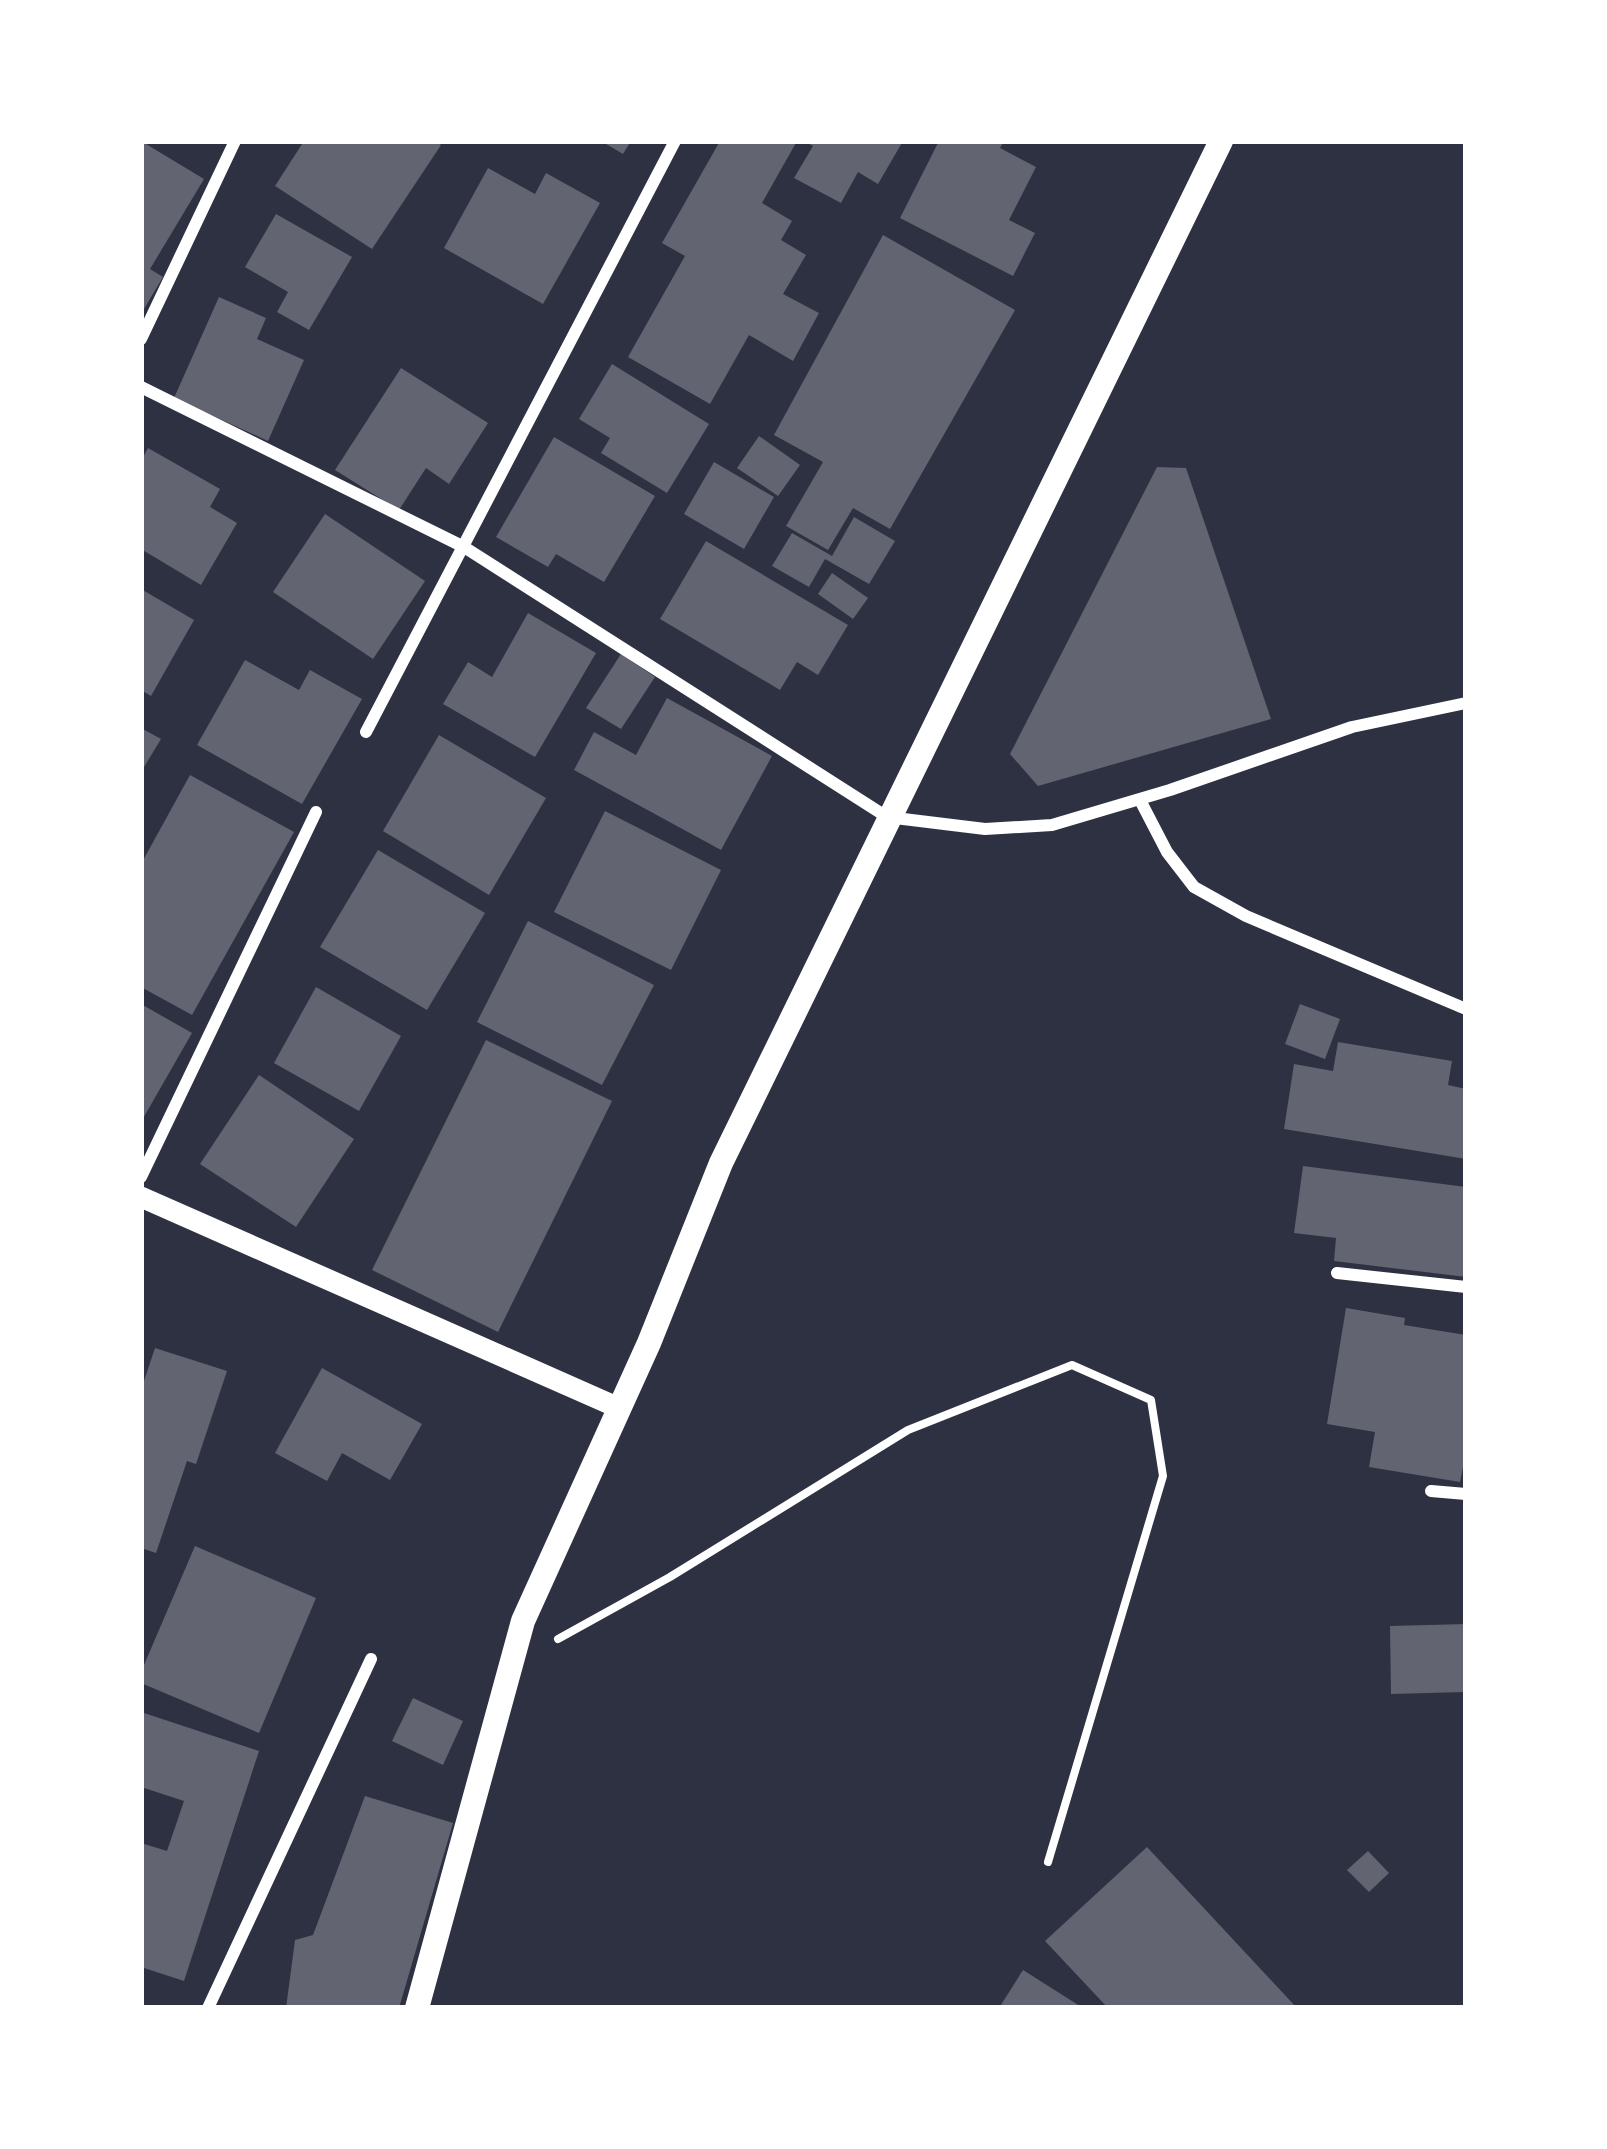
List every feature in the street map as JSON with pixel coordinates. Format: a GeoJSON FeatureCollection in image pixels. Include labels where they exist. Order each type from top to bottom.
{"type":"FeatureCollection","features":[{"type":"Feature","properties":{"kind":"main road"},"geometry":{"type":"LineString","coordinates":[[417,2008],[523,1621],[722,1163],[1221,141]]}},
{"type":"Feature","properties":{"kind":"street"},"geometry":{"type":"LineString","coordinates":[[141,339],[235,141]]}},
{"type":"Feature","properties":{"kind":"street"},"geometry":{"type":"LineString","coordinates":[[366,732],[675,141]]}},
{"type":"Feature","properties":{"kind":"street"},"geometry":{"type":"LineString","coordinates":[[141,387],[464,547],[887,817],[985,829],[1052,825],[1352,727],[1466,703]]}},
{"type":"Feature","properties":{"kind":"street"},"geometry":{"type":"LineString","coordinates":[[1140,800],[1167,852],[1194,886],[1246,916],[1466,1009]]}},
{"type":"Feature","properties":{"kind":"street"},"geometry":{"type":"LineString","coordinates":[[141,1178],[316,812]]}},
{"type":"Feature","properties":{"kind":"street"},"geometry":{"type":"LineString","coordinates":[[141,1196],[619,1408]]}},
{"type":"Feature","properties":{"kind":"street"},"geometry":{"type":"LineString","coordinates":[[1336,1273],[1466,1287]]}},
{"type":"Feature","properties":{"kind":"street"},"geometry":{"type":"LineString","coordinates":[[1431,1490],[1466,1494]]}},
{"type":"Feature","properties":{"kind":"street"},"geometry":{"type":"LineString","coordinates":[[208,2008],[371,1659]]}},
{"type":"Feature","properties":{"kind":"path"},"geometry":{"type":"LineString","coordinates":[[510,1666],[670,1577],[908,1430],[1072,1365],[1150,1400],[1162,1477],[1048,1862]]}},
{"type":"Feature","properties":{"kind":"building"},"geometry":{"type":"Polygon","coordinates":[[[141,141],[204,179],[150,269],[163,277],[141,314],[141,141]]]}},
{"type":"Feature","properties":{"kind":"building"},"geometry":{"type":"Polygon","coordinates":[[[304,141],[435,141],[441,145],[372,249],[275,186],[304,141]]]}},
{"type":"Feature","properties":{"kind":"building"},"geometry":{"type":"Polygon","coordinates":[[[601,141],[631,141],[623,154],[601,141]]]}},
{"type":"Feature","properties":{"kind":"building"},"geometry":{"type":"Polygon","coordinates":[[[720,141],[797,141],[762,203],[792,221],[781,240],[806,255],[783,294],[819,313],[793,361],[749,335],[710,404],[628,357],[685,256],[662,243],[720,141]]]}},
{"type":"Feature","properties":{"kind":"building"},"geometry":{"type":"Polygon","coordinates":[[[804,141],[903,141],[878,184],[858,172],[841,203],[794,178],[813,146],[804,141]]]}},
{"type":"Feature","properties":{"kind":"building"},"geometry":{"type":"Polygon","coordinates":[[[939,141],[1004,141],[1000,148],[1036,167],[1009,220],[1035,233],[1013,276],[900,218],[939,141]]]}},
{"type":"Feature","properties":{"kind":"building"},"geometry":{"type":"Polygon","coordinates":[[[488,168],[535,194],[546,173],[600,203],[543,304],[444,248],[488,168]]]}},
{"type":"Feature","properties":{"kind":"building"},"geometry":{"type":"Polygon","coordinates":[[[276,214],[352,257],[309,330],[277,312],[288,292],[245,267],[276,214]]]}},
{"type":"Feature","properties":{"kind":"building"},"geometry":{"type":"Polygon","coordinates":[[[883,235],[1015,310],[890,529],[853,508],[828,550],[786,526],[823,462],[774,435],[883,235]]]}},
{"type":"Feature","properties":{"kind":"building"},"geometry":{"type":"Polygon","coordinates":[[[219,297],[266,318],[257,339],[304,360],[268,441],[174,398],[219,297]]]}},
{"type":"Feature","properties":{"kind":"building"},"geometry":{"type":"Polygon","coordinates":[[[612,364],[709,424],[667,493],[601,453],[610,438],[579,419],[612,364]]]}},
{"type":"Feature","properties":{"kind":"building"},"geometry":{"type":"Polygon","coordinates":[[[401,368],[488,423],[449,484],[426,468],[399,510],[335,470],[401,368]]]}},
{"type":"Feature","properties":{"kind":"building"},"geometry":{"type":"Polygon","coordinates":[[[759,436],[800,465],[778,496],[737,468],[759,436]]]}},
{"type":"Feature","properties":{"kind":"building"},"geometry":{"type":"Polygon","coordinates":[[[554,437],[655,496],[604,582],[556,554],[548,567],[496,537],[554,437]]]}},
{"type":"Feature","properties":{"kind":"building"},"geometry":{"type":"Polygon","coordinates":[[[148,448],[220,489],[210,507],[237,523],[201,585],[141,549],[141,461],[148,448]]]}},
{"type":"Feature","properties":{"kind":"building"},"geometry":{"type":"Polygon","coordinates":[[[714,462],[774,497],[744,549],[684,514],[714,462]]]}},
{"type":"Feature","properties":{"kind":"building"},"geometry":{"type":"Polygon","coordinates":[[[1157,467],[1186,468],[1271,719],[1038,786],[1010,754],[1157,467]]]}},
{"type":"Feature","properties":{"kind":"building"},"geometry":{"type":"Polygon","coordinates":[[[325,514],[425,581],[373,659],[273,592],[325,514]]]}},
{"type":"Feature","properties":{"kind":"building"},"geometry":{"type":"Polygon","coordinates":[[[854,517],[895,541],[869,584],[825,559],[809,587],[772,566],[792,533],[832,556],[854,517]]]}},
{"type":"Feature","properties":{"kind":"building"},"geometry":{"type":"Polygon","coordinates":[[[706,541],[848,625],[818,675],[797,662],[780,690],[660,619],[706,541]]]}},
{"type":"Feature","properties":{"kind":"building"},"geometry":{"type":"Polygon","coordinates":[[[832,573],[868,598],[853,619],[818,594],[832,573]]]}},
{"type":"Feature","properties":{"kind":"building"},"geometry":{"type":"Polygon","coordinates":[[[141,589],[194,620],[151,696],[141,690],[141,589]]]}},
{"type":"Feature","properties":{"kind":"building"},"geometry":{"type":"Polygon","coordinates":[[[528,613],[596,653],[535,757],[443,704],[468,662],[492,677],[528,613]]]}},
{"type":"Feature","properties":{"kind":"building"},"geometry":{"type":"Polygon","coordinates":[[[621,654],[655,677],[621,729],[586,708],[621,654]]]}},
{"type":"Feature","properties":{"kind":"building"},"geometry":{"type":"Polygon","coordinates":[[[245,660],[299,690],[310,670],[362,699],[302,804],[197,745],[245,660]]]}},
{"type":"Feature","properties":{"kind":"building"},"geometry":{"type":"Polygon","coordinates":[[[667,698],[772,756],[721,850],[574,770],[594,732],[636,755],[667,698]]]}},
{"type":"Feature","properties":{"kind":"building"},"geometry":{"type":"Polygon","coordinates":[[[141,728],[161,739],[141,772],[141,728]]]}},
{"type":"Feature","properties":{"kind":"building"},"geometry":{"type":"Polygon","coordinates":[[[439,735],[546,798],[489,895],[383,831],[439,735]]]}},
{"type":"Feature","properties":{"kind":"building"},"geometry":{"type":"Polygon","coordinates":[[[190,775],[294,832],[192,1015],[141,987],[141,864],[190,775]]]}},
{"type":"Feature","properties":{"kind":"building"},"geometry":{"type":"Polygon","coordinates":[[[605,811],[721,870],[671,970],[554,912],[605,811]]]}},
{"type":"Feature","properties":{"kind":"building"},"geometry":{"type":"Polygon","coordinates":[[[378,850],[485,913],[427,1010],[320,947],[378,850]]]}},
{"type":"Feature","properties":{"kind":"building"},"geometry":{"type":"Polygon","coordinates":[[[528,921],[654,985],[602,1085],[477,1022],[528,921]]]}},
{"type":"Feature","properties":{"kind":"building"},"geometry":{"type":"Polygon","coordinates":[[[316,987],[401,1036],[359,1111],[274,1063],[316,987]]]}},
{"type":"Feature","properties":{"kind":"building"},"geometry":{"type":"Polygon","coordinates":[[[141,1004],[192,1033],[141,1122],[141,1004]]]}},
{"type":"Feature","properties":{"kind":"building"},"geometry":{"type":"Polygon","coordinates":[[[1300,1004],[1340,1019],[1325,1059],[1285,1044],[1300,1004]]]}},
{"type":"Feature","properties":{"kind":"building"},"geometry":{"type":"Polygon","coordinates":[[[486,1040],[612,1101],[498,1332],[372,1270],[486,1040]]]}},
{"type":"Feature","properties":{"kind":"building"},"geometry":{"type":"Polygon","coordinates":[[[1338,1042],[1452,1061],[1448,1085],[1466,1089],[1466,1159],[1284,1129],[1294,1064],[1333,1071],[1338,1042]]]}},
{"type":"Feature","properties":{"kind":"building"},"geometry":{"type":"Polygon","coordinates":[[[259,1075],[354,1139],[296,1227],[200,1164],[259,1075]]]}},
{"type":"Feature","properties":{"kind":"building"},"geometry":{"type":"Polygon","coordinates":[[[1303,1166],[1466,1187],[1466,1277],[1334,1261],[1336,1238],[1294,1233],[1303,1166]]]}},
{"type":"Feature","properties":{"kind":"building"},"geometry":{"type":"Polygon","coordinates":[[[1346,1308],[1405,1318],[1404,1325],[1466,1335],[1466,1452],[1460,1482],[1369,1467],[1375,1432],[1327,1424],[1346,1308]]]}},
{"type":"Feature","properties":{"kind":"building"},"geometry":{"type":"Polygon","coordinates":[[[155,1348],[227,1371],[196,1464],[187,1461],[156,1553],[141,1548],[141,1390],[155,1348]]]}},
{"type":"Feature","properties":{"kind":"building"},"geometry":{"type":"Polygon","coordinates":[[[322,1368],[422,1424],[390,1480],[342,1453],[327,1481],[275,1453],[322,1368]]]}},
{"type":"Feature","properties":{"kind":"building"},"geometry":{"type":"Polygon","coordinates":[[[195,1546],[316,1598],[259,1733],[141,1683],[141,1672],[195,1546]]]}},
{"type":"Feature","properties":{"kind":"building"},"geometry":{"type":"Polygon","coordinates":[[[1466,1624],[1466,1692],[1391,1694],[1390,1626],[1466,1624]]]}},
{"type":"Feature","properties":{"kind":"building"},"geometry":{"type":"Polygon","coordinates":[[[413,1698],[463,1721],[443,1765],[392,1741],[413,1698]]]}},
{"type":"Feature","properties":{"kind":"building"},"geometry":{"type":"Polygon","coordinates":[[[141,1712],[259,1751],[184,1981],[141,1967],[141,1843],[167,1851],[184,1801],[141,1787],[141,1712]]]}},
{"type":"Feature","properties":{"kind":"building"},"geometry":{"type":"Polygon","coordinates":[[[365,1796],[453,1823],[399,2008],[286,2008],[295,1940],[313,1935],[365,1796]]]}},
{"type":"Feature","properties":{"kind":"building"},"geometry":{"type":"Polygon","coordinates":[[[1147,1847],[1297,2008],[1108,2008],[1045,1941],[1147,1847]]]}},
{"type":"Feature","properties":{"kind":"building"},"geometry":{"type":"Polygon","coordinates":[[[1368,1851],[1389,1873],[1369,1892],[1347,1870],[1368,1851]]]}},
{"type":"Feature","properties":{"kind":"building"},"geometry":{"type":"Polygon","coordinates":[[[1023,1970],[1083,2008],[999,2008],[1023,1970]]]}}]}
